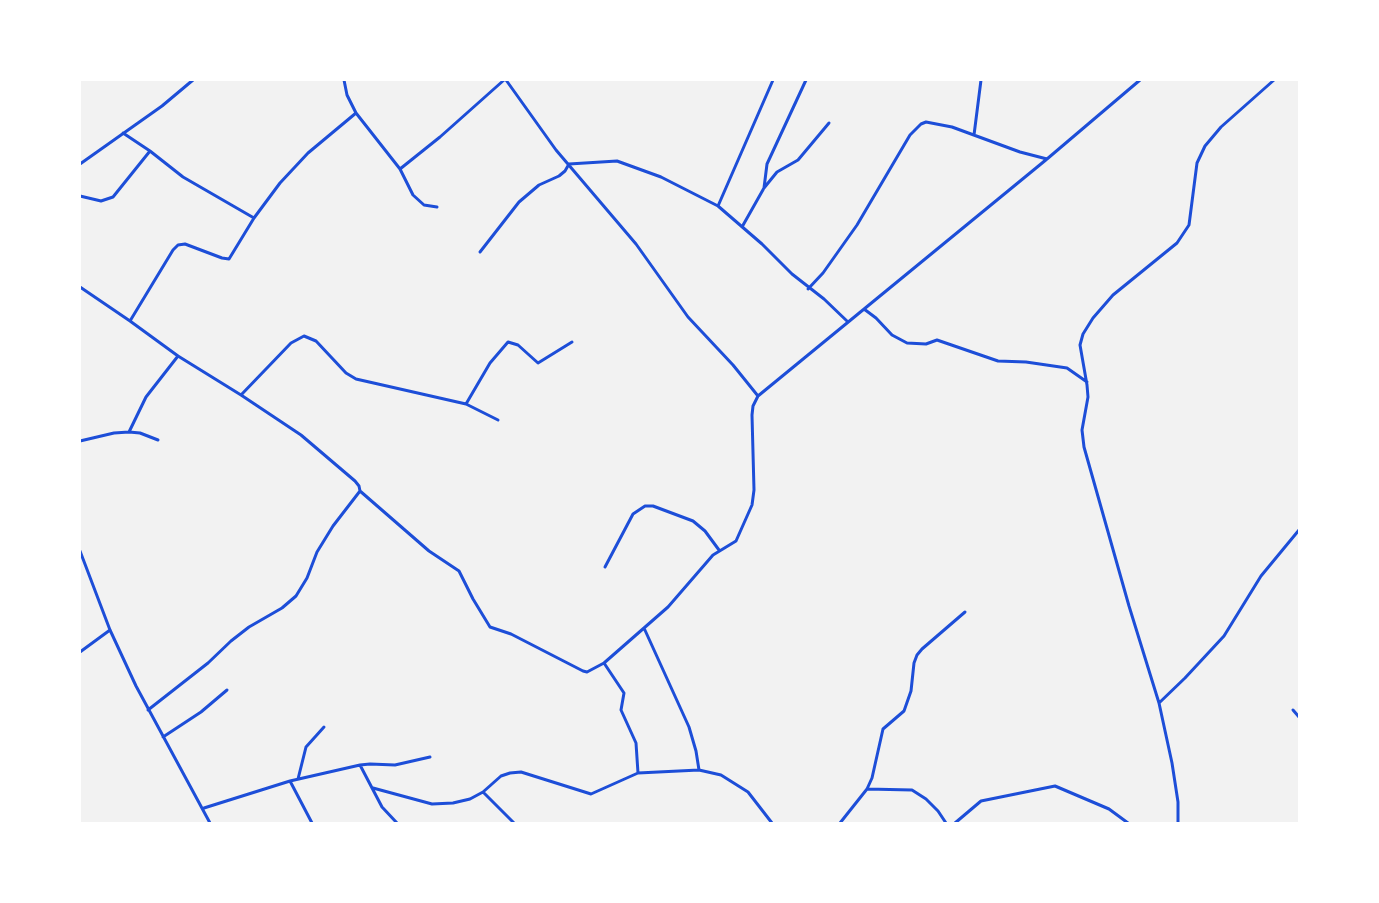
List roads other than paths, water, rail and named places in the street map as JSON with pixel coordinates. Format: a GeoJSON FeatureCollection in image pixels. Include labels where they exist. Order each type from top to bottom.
{"type":"FeatureCollection","features":[{"type":"Feature","properties":{"kind":"street"},"geometry":{"type":"LineString","coordinates":[[80,164],[162,106],[193,80]]}},
{"type":"Feature","properties":{"kind":"street"},"geometry":{"type":"LineString","coordinates":[[344,80],[347,95],[356,113],[400,169],[418,201],[424,205],[437,207]]}},
{"type":"Feature","properties":{"kind":"street"},"geometry":{"type":"LineString","coordinates":[[400,169],[440,137],[505,80],[556,150],[606,211],[636,244],[692,322],[733,365],[758,396]]}},
{"type":"Feature","properties":{"kind":"street"},"geometry":{"type":"LineString","coordinates":[[718,206],[774,80]]}},
{"type":"Feature","properties":{"kind":"street"},"geometry":{"type":"LineString","coordinates":[[764,188],[767,164],[806,80]]}},
{"type":"Feature","properties":{"kind":"street"},"geometry":{"type":"LineString","coordinates":[[974,135],[981,80]]}},
{"type":"Feature","properties":{"kind":"street"},"geometry":{"type":"LineString","coordinates":[[80,287],[178,356],[241,395],[301,435],[355,481],[359,486],[360,491],[429,551],[460,571],[472,599],[490,626],[537,646],[583,671],[592,670],[604,663],[668,607],[713,555],[736,541],[752,505],[754,475],[752,415],[753,406],[758,396],[1047,159],[1140,80]]}},
{"type":"Feature","properties":{"kind":"street"},"geometry":{"type":"LineString","coordinates":[[1178,823],[1178,802],[1172,763],[1159,703],[1128,606],[1084,447],[1082,430],[1088,397],[1087,382],[1080,345],[1083,334],[1093,318],[1113,295],[1177,243],[1188,225],[1197,163],[1205,146],[1221,127],[1274,80]]}},
{"type":"Feature","properties":{"kind":"street"},"geometry":{"type":"LineString","coordinates":[[130,321],[173,250],[178,245],[185,244],[222,258],[229,259],[254,218],[280,183],[308,153],[356,113]]}},
{"type":"Feature","properties":{"kind":"street"},"geometry":{"type":"LineString","coordinates":[[808,288],[823,273],[857,225],[910,135],[921,124],[926,122],[935,123],[1047,159]]}},
{"type":"Feature","properties":{"kind":"street"},"geometry":{"type":"LineString","coordinates":[[742,227],[764,188],[777,172],[798,160],[829,123]]}},
{"type":"Feature","properties":{"kind":"street"},"geometry":{"type":"LineString","coordinates":[[123,133],[150,151],[183,177],[254,218]]}},
{"type":"Feature","properties":{"kind":"street"},"geometry":{"type":"LineString","coordinates":[[80,196],[101,201],[113,196],[150,151]]}},
{"type":"Feature","properties":{"kind":"street"},"geometry":{"type":"LineString","coordinates":[[569,164],[617,161],[661,177],[718,206],[808,288],[824,299],[848,322]]}},
{"type":"Feature","properties":{"kind":"street"},"geometry":{"type":"LineString","coordinates":[[480,252],[518,202],[539,185],[559,176],[565,171],[569,164]]}},
{"type":"Feature","properties":{"kind":"street"},"geometry":{"type":"LineString","coordinates":[[864,309],[876,318],[892,335],[907,343],[926,344],[937,340],[998,361],[1026,362],[1067,368],[1087,382]]}},
{"type":"Feature","properties":{"kind":"street"},"geometry":{"type":"LineString","coordinates":[[241,395],[291,343],[304,336],[316,341],[346,373],[356,379],[466,404],[498,420]]}},
{"type":"Feature","properties":{"kind":"street"},"geometry":{"type":"LineString","coordinates":[[466,404],[490,363],[508,342],[518,345],[538,363],[572,342]]}},
{"type":"Feature","properties":{"kind":"street"},"geometry":{"type":"LineString","coordinates":[[129,432],[146,397],[178,356]]}},
{"type":"Feature","properties":{"kind":"street"},"geometry":{"type":"LineString","coordinates":[[80,442],[109,434],[129,432],[158,440]]}},
{"type":"Feature","properties":{"kind":"street"},"geometry":{"type":"LineString","coordinates":[[148,710],[208,663],[230,641],[249,627],[282,608],[296,596],[307,578],[317,552],[333,526],[360,491]]}},
{"type":"Feature","properties":{"kind":"street"},"geometry":{"type":"LineString","coordinates":[[605,567],[633,514],[645,506],[653,506],[693,521],[706,531],[719,550]]}},
{"type":"Feature","properties":{"kind":"street"},"geometry":{"type":"LineString","coordinates":[[1159,703],[1189,674],[1224,636],[1262,576],[1299,530]]}},
{"type":"Feature","properties":{"kind":"street"},"geometry":{"type":"LineString","coordinates":[[80,551],[110,630],[148,710],[204,808],[210,823]]}},
{"type":"Feature","properties":{"kind":"street"},"geometry":{"type":"LineString","coordinates":[[840,823],[867,789],[872,778],[883,729],[904,711],[907,704],[917,656],[922,649],[965,612]]}},
{"type":"Feature","properties":{"kind":"street"},"geometry":{"type":"LineString","coordinates":[[644,628],[689,727],[696,751],[699,770]]}},
{"type":"Feature","properties":{"kind":"street"},"geometry":{"type":"LineString","coordinates":[[80,652],[110,630]]}},
{"type":"Feature","properties":{"kind":"street"},"geometry":{"type":"LineString","coordinates":[[604,663],[624,693],[621,710],[636,743],[638,773]]}},
{"type":"Feature","properties":{"kind":"street"},"geometry":{"type":"LineString","coordinates":[[163,737],[201,712],[227,690]]}},
{"type":"Feature","properties":{"kind":"street"},"geometry":{"type":"LineString","coordinates":[[1293,710],[1299,717]]}},
{"type":"Feature","properties":{"kind":"street"},"geometry":{"type":"LineString","coordinates":[[298,780],[306,747],[324,727]]}},
{"type":"Feature","properties":{"kind":"street"},"geometry":{"type":"LineString","coordinates":[[204,808],[290,781],[360,765],[395,765],[430,757]]}},
{"type":"Feature","properties":{"kind":"street"},"geometry":{"type":"LineString","coordinates":[[360,765],[382,807],[397,823]]}},
{"type":"Feature","properties":{"kind":"street"},"geometry":{"type":"LineString","coordinates":[[373,788],[432,804],[453,803],[483,792],[501,776],[510,773],[521,772],[591,794],[638,773],[699,770],[721,775],[748,792],[772,823]]}},
{"type":"Feature","properties":{"kind":"street"},"geometry":{"type":"LineString","coordinates":[[290,781],[312,823]]}},
{"type":"Feature","properties":{"kind":"street"},"geometry":{"type":"LineString","coordinates":[[955,823],[981,801],[1056,786],[1109,809],[1128,823]]}},
{"type":"Feature","properties":{"kind":"street"},"geometry":{"type":"LineString","coordinates":[[867,789],[912,790],[926,799],[938,811],[946,823]]}},
{"type":"Feature","properties":{"kind":"street"},"geometry":{"type":"LineString","coordinates":[[483,792],[514,823]]}}]}
